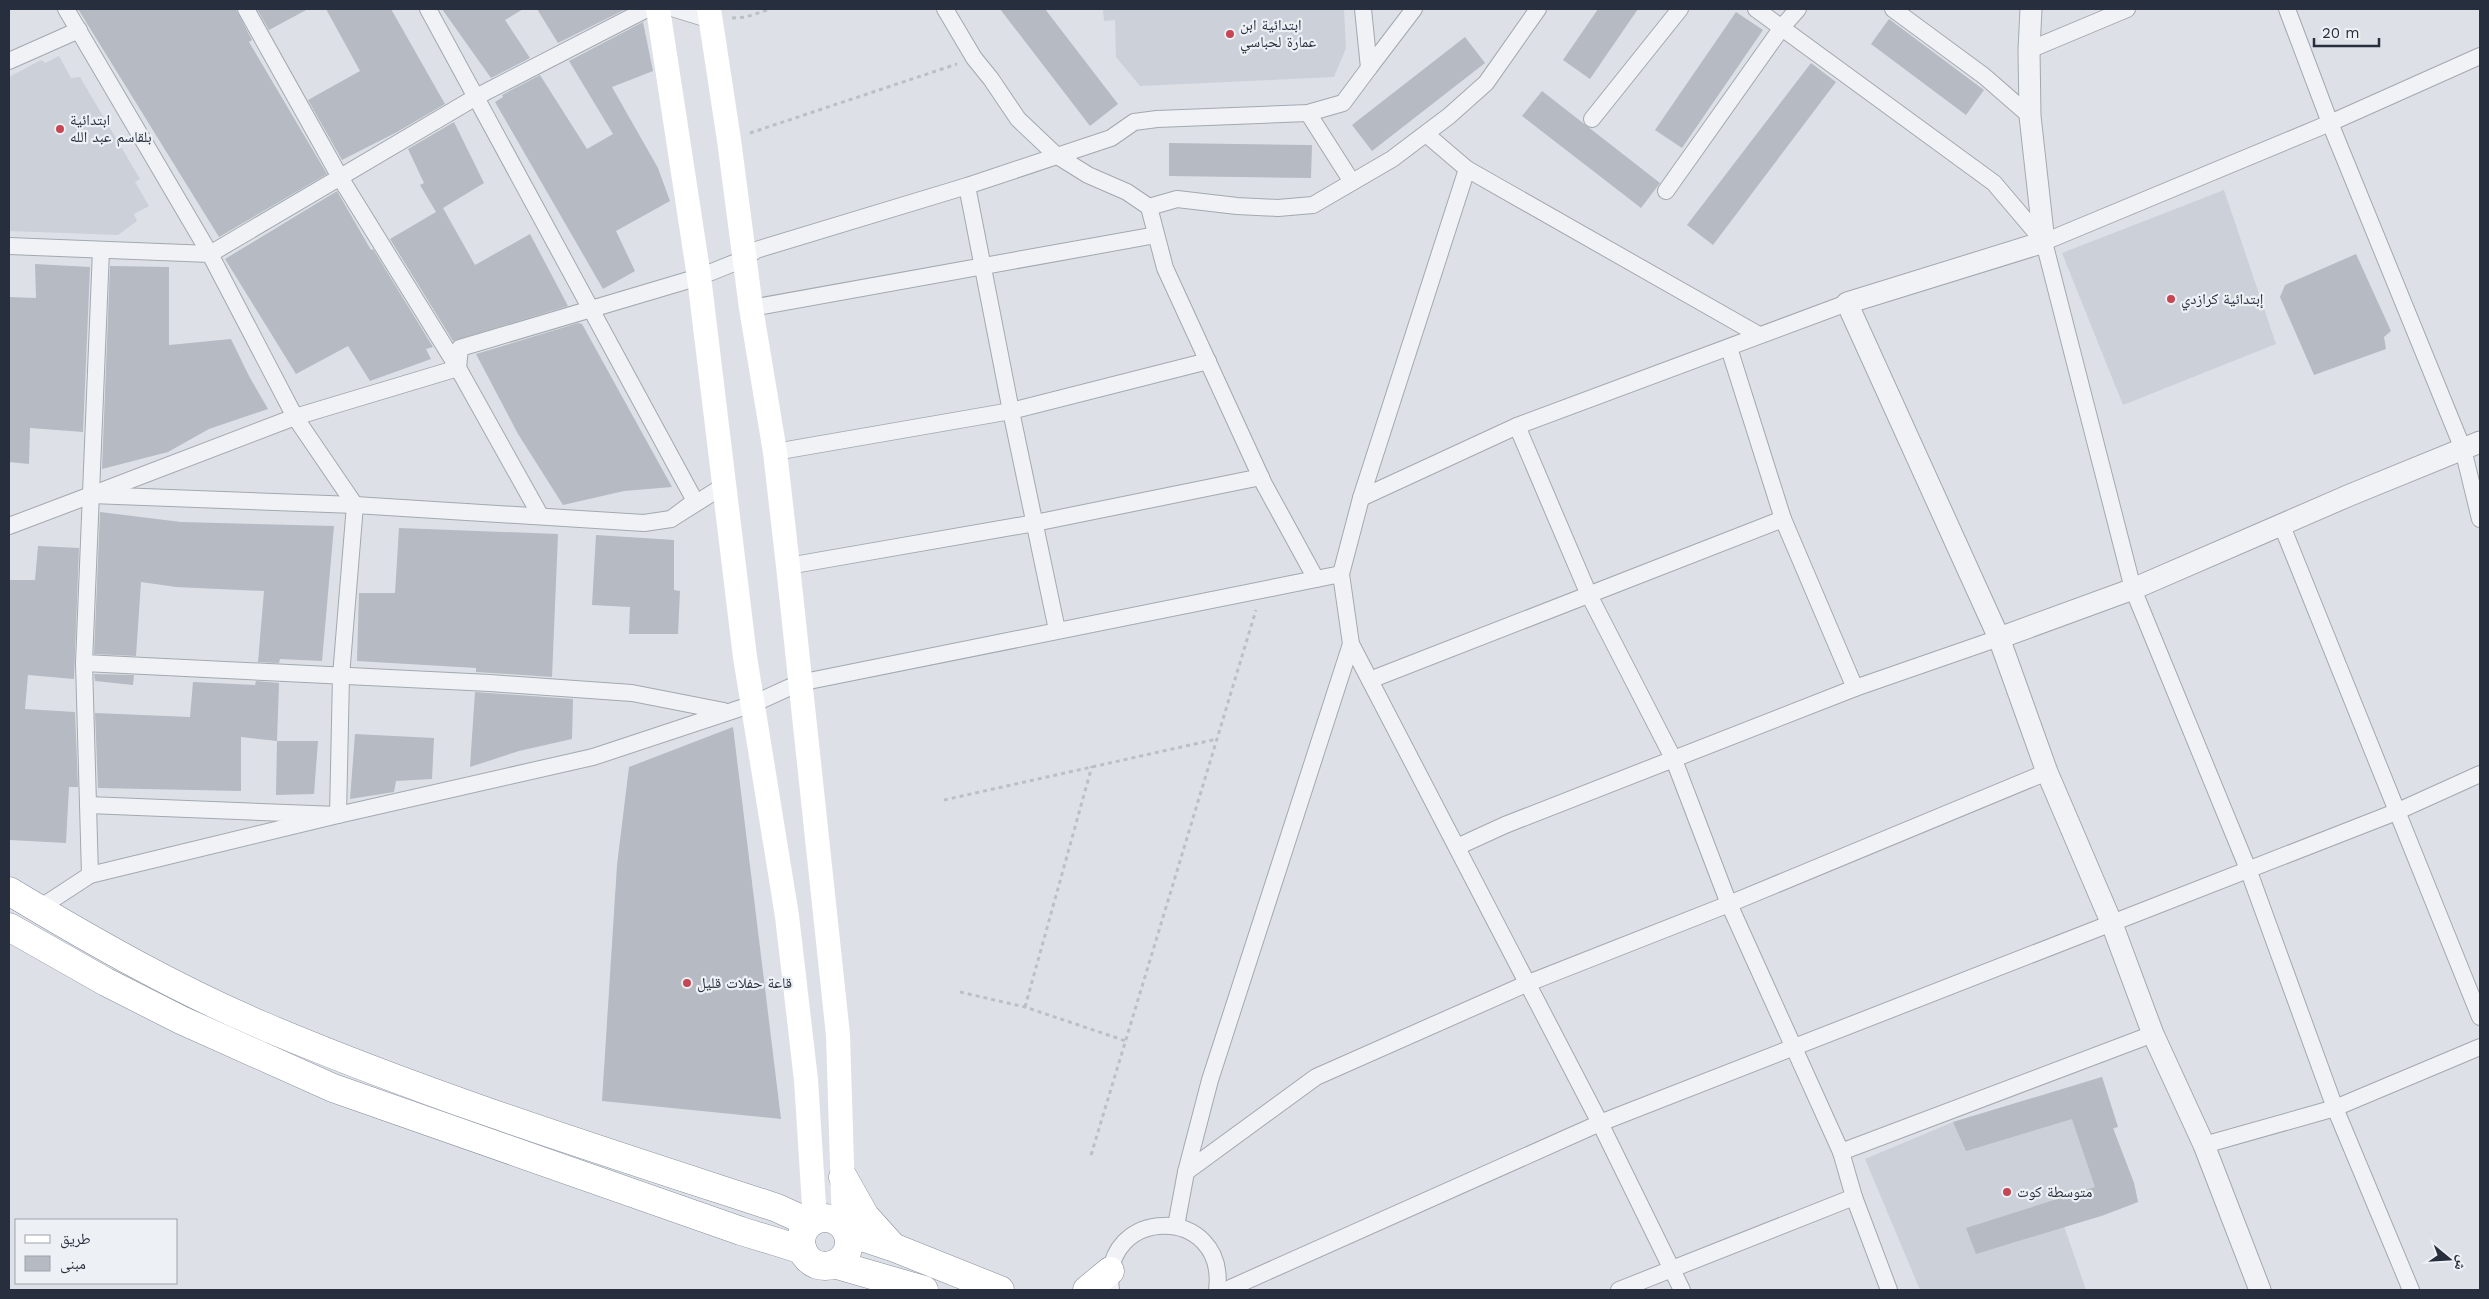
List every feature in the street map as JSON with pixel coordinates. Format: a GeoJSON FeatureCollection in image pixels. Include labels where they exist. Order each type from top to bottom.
{"type":"FeatureCollection","features":[{"type":"Feature","properties":{"kind":"highway"},"geometry":{"type":"LineString","coordinates":[[9,891],[68,928],[275,1030],[424,1089],[777,1208],[812,1222],[830,1219],[845,1230],[1000,1290]]}},
{"type":"Feature","properties":{"kind":"highway"},"geometry":{"type":"LineString","coordinates":[[9,927],[106,982],[181,1020],[333,1088],[740,1231],[803,1250]]}},
{"type":"Feature","properties":{"kind":"highway"},"geometry":{"type":"LineString","coordinates":[[843,1177],[865,1216],[895,1248]]}},
{"type":"Feature","properties":{"kind":"highway"},"geometry":{"type":"LineString","coordinates":[[812,1222],[802,1236],[803,1250],[812,1262],[819,1265],[834,1264],[924,1290]]}},
{"type":"Feature","properties":{"kind":"highway"},"geometry":{"type":"LineString","coordinates":[[834,1264],[846,1254],[848,1247],[845,1230]]}},
{"type":"Feature","properties":{"kind":"highway"},"geometry":{"type":"LineString","coordinates":[[1087,1290],[1111,1280]]}},
{"type":"Feature","properties":{"kind":"main road"},"geometry":{"type":"LineString","coordinates":[[658,9],[699,277],[745,657],[787,916],[806,1080],[812,1222]]}},
{"type":"Feature","properties":{"kind":"main road"},"geometry":{"type":"LineString","coordinates":[[710,14],[751,308],[775,452],[788,566],[838,1035],[845,1230]]}},
{"type":"Feature","properties":{"kind":"street"},"geometry":{"type":"LineString","coordinates":[[66,9],[210,254],[295,417],[355,505],[341,676],[338,815]]}},
{"type":"Feature","properties":{"kind":"street"},"geometry":{"type":"LineString","coordinates":[[246,9],[340,178],[458,368],[540,515]]}},
{"type":"Feature","properties":{"kind":"street"},"geometry":{"type":"LineString","coordinates":[[428,9],[592,308],[694,501],[671,520]]}},
{"type":"Feature","properties":{"kind":"street"},"geometry":{"type":"LineString","coordinates":[[9,246],[210,254],[476,97],[647,9]]}},
{"type":"Feature","properties":{"kind":"street"},"geometry":{"type":"LineString","coordinates":[[675,9],[710,14]]}},
{"type":"Feature","properties":{"kind":"street"},"geometry":{"type":"LineString","coordinates":[[945,9],[974,58],[991,79],[1018,119],[1056,155],[1088,175],[1127,192],[1149,207],[1165,268],[1261,477],[1316,578]]}},
{"type":"Feature","properties":{"kind":"street"},"geometry":{"type":"LineString","coordinates":[[1363,9],[1369,68]]}},
{"type":"Feature","properties":{"kind":"street"},"geometry":{"type":"LineString","coordinates":[[458,368],[460,348],[699,277],[744,259],[756,250],[967,186],[1111,138],[1134,122],[1157,119],[1308,113],[1343,103],[1414,9]]}},
{"type":"Feature","properties":{"kind":"street"},"geometry":{"type":"LineString","coordinates":[[1149,207],[1177,199],[1278,208],[1313,205],[1392,159],[1426,134],[1486,83],[1538,9]]}},
{"type":"Feature","properties":{"kind":"street"},"geometry":{"type":"LineString","coordinates":[[1592,119],[1680,9]]}},
{"type":"Feature","properties":{"kind":"street"},"geometry":{"type":"LineString","coordinates":[[1756,9],[1783,26],[1994,183],[2044,242]]}},
{"type":"Feature","properties":{"kind":"street"},"geometry":{"type":"LineString","coordinates":[[1666,190],[1783,26],[1798,9]]}},
{"type":"Feature","properties":{"kind":"street"},"geometry":{"type":"LineString","coordinates":[[1893,9],[1984,76],[2030,116]]}},
{"type":"Feature","properties":{"kind":"street"},"geometry":{"type":"LineString","coordinates":[[2031,9],[2029,50],[2030,116],[2044,242],[2133,589],[2248,869],[2335,1108],[2411,1290]]}},
{"type":"Feature","properties":{"kind":"street"},"geometry":{"type":"LineString","coordinates":[[2029,50],[2127,9]]}},
{"type":"Feature","properties":{"kind":"street"},"geometry":{"type":"LineString","coordinates":[[2287,9],[2330,123],[2472,446],[2480,520]]}},
{"type":"Feature","properties":{"kind":"street"},"geometry":{"type":"LineString","coordinates":[[9,61],[79,30]]}},
{"type":"Feature","properties":{"kind":"street"},"geometry":{"type":"LineString","coordinates":[[1361,498],[1517,426],[1848,303],[2044,242],[2330,123],[2480,56]]}},
{"type":"Feature","properties":{"kind":"street"},"geometry":{"type":"LineString","coordinates":[[1308,113],[1352,182]]}},
{"type":"Feature","properties":{"kind":"street"},"geometry":{"type":"LineString","coordinates":[[1426,134],[1467,169],[1760,335]]}},
{"type":"Feature","properties":{"kind":"street"},"geometry":{"type":"LineString","coordinates":[[1467,169],[1361,498],[1341,574],[1351,644],[1526,984],[1600,1123],[1682,1290]]}},
{"type":"Feature","properties":{"kind":"street"},"geometry":{"type":"LineString","coordinates":[[967,186],[1011,411],[1058,630]]}},
{"type":"Feature","properties":{"kind":"street"},"geometry":{"type":"LineString","coordinates":[[751,308],[983,264],[1156,235]]}},
{"type":"Feature","properties":{"kind":"street"},"geometry":{"type":"LineString","coordinates":[[90,875],[84,663],[101,250]]}},
{"type":"Feature","properties":{"kind":"street"},"geometry":{"type":"LineString","coordinates":[[1848,303],[1999,638],[2047,772],[2112,924],[2153,1034],[2204,1145],[2260,1290]]}},
{"type":"Feature","properties":{"kind":"street"},"geometry":{"type":"LineString","coordinates":[[1729,348],[1783,519],[1854,688]]}},
{"type":"Feature","properties":{"kind":"street"},"geometry":{"type":"LineString","coordinates":[[775,452],[1011,411],[1208,361]]}},
{"type":"Feature","properties":{"kind":"street"},"geometry":{"type":"LineString","coordinates":[[9,526],[295,417],[458,368]]}},
{"type":"Feature","properties":{"kind":"street"},"geometry":{"type":"LineString","coordinates":[[1517,426],[1589,595],[1674,760],[1729,904],[1841,1152],[1854,1197],[1888,1290]]}},
{"type":"Feature","properties":{"kind":"street"},"geometry":{"type":"LineString","coordinates":[[1457,847],[1505,825],[1854,688],[2133,589],[2350,495],[2472,446]]}},
{"type":"Feature","properties":{"kind":"street"},"geometry":{"type":"LineString","coordinates":[[788,566],[1035,523],[1261,477]]}},
{"type":"Feature","properties":{"kind":"street"},"geometry":{"type":"LineString","coordinates":[[91,495],[355,505],[540,515],[644,523],[671,520],[725,485]]}},
{"type":"Feature","properties":{"kind":"street"},"geometry":{"type":"LineString","coordinates":[[1370,680],[1783,519]]}},
{"type":"Feature","properties":{"kind":"street"},"geometry":{"type":"LineString","coordinates":[[2282,526],[2480,1017]]}},
{"type":"Feature","properties":{"kind":"street"},"geometry":{"type":"LineString","coordinates":[[38,909],[90,875],[338,815],[593,757],[753,704],[799,683],[1341,574]]}},
{"type":"Feature","properties":{"kind":"street"},"geometry":{"type":"LineString","coordinates":[[1176,1226],[1186,1172],[1210,1080],[1351,644]]}},
{"type":"Feature","properties":{"kind":"street"},"geometry":{"type":"LineString","coordinates":[[84,663],[490,683],[632,693],[726,712]]}},
{"type":"Feature","properties":{"kind":"street"},"geometry":{"type":"LineString","coordinates":[[1186,1172],[1316,1077],[1526,984],[1729,904],[2047,772]]}},
{"type":"Feature","properties":{"kind":"street"},"geometry":{"type":"LineString","coordinates":[[1226,1290],[1600,1123],[2396,812],[2480,774]]}},
{"type":"Feature","properties":{"kind":"street"},"geometry":{"type":"LineString","coordinates":[[88,805],[338,815]]}},
{"type":"Feature","properties":{"kind":"street"},"geometry":{"type":"LineString","coordinates":[[1841,1152],[2153,1034]]}},
{"type":"Feature","properties":{"kind":"street"},"geometry":{"type":"LineString","coordinates":[[2204,1145],[2335,1108],[2480,1047]]}},
{"type":"Feature","properties":{"kind":"street"},"geometry":{"type":"LineString","coordinates":[[1619,1290],[1854,1197]]}},
{"type":"Feature","properties":{"kind":"street"},"geometry":{"type":"LineString","coordinates":[[1111,1280],[1116,1254],[1126,1240],[1141,1230],[1158,1225],[1176,1226],[1192,1232],[1206,1244],[1215,1259],[1219,1277],[1217,1290]]}},
{"type":"Feature","properties":{"kind":"path"},"geometry":{"type":"LineString","coordinates":[[710,14],[746,17],[770,9]]}},
{"type":"Feature","properties":{"kind":"path"},"geometry":{"type":"LineString","coordinates":[[729,140],[974,58]]}},
{"type":"Feature","properties":{"kind":"path"},"geometry":{"type":"LineString","coordinates":[[1091,1155],[1262,590]]}},
{"type":"Feature","properties":{"kind":"path"},"geometry":{"type":"LineString","coordinates":[[944,800],[1217,739]]}},
{"type":"Feature","properties":{"kind":"path"},"geometry":{"type":"LineString","coordinates":[[1025,1007],[1092,766]]}},
{"type":"Feature","properties":{"kind":"path"},"geometry":{"type":"LineString","coordinates":[[960,992],[1025,1007],[1126,1041]]}},
{"type":"Feature","properties":{"kind":"shaded area","name":"ابتدائية ابن عمارة لحباسي"},"geometry":{"type":"Polygon","coordinates":[[[1103,9],[1344,9],[1346,48],[1334,77],[1140,86],[1116,57],[1115,20],[1104,21],[1103,9]]]}},
{"type":"Feature","properties":{"kind":"shaded area","name":"ابتدائية بلقاسم عبد الله"},"geometry":{"type":"Polygon","coordinates":[[[59,56],[71,78],[80,77],[140,179],[135,182],[149,206],[134,214],[137,221],[118,235],[9,231],[9,77],[41,60],[45,63],[59,56]]]}},
{"type":"Feature","properties":{"kind":"shaded area","name":"إبتدائية كرازدي"},"geometry":{"type":"Polygon","coordinates":[[[2224,190],[2276,344],[2123,405],[2062,253],[2224,190]]]}},
{"type":"Feature","properties":{"kind":"shaded area","name":"متوسطة كوت"},"geometry":{"type":"Polygon","coordinates":[[[2102,1077],[2118,1127],[2113,1129],[2134,1183],[2138,1202],[2102,1216],[2064,1226],[2086,1290],[1920,1290],[1865,1159],[1953,1122],[2102,1077]]]}},
{"type":"Feature","properties":{"kind":"building"},"geometry":{"type":"Polygon","coordinates":[[[78,9],[236,9],[252,40],[249,42],[327,174],[219,237],[78,9]]]}},
{"type":"Feature","properties":{"kind":"building"},"geometry":{"type":"Polygon","coordinates":[[[257,9],[308,9],[269,30],[257,9]]]}},
{"type":"Feature","properties":{"kind":"building"},"geometry":{"type":"Polygon","coordinates":[[[326,9],[391,9],[445,104],[397,132],[342,160],[308,100],[360,71],[326,9]]]}},
{"type":"Feature","properties":{"kind":"building"},"geometry":{"type":"Polygon","coordinates":[[[442,9],[523,9],[505,20],[530,58],[491,78],[442,9]]]}},
{"type":"Feature","properties":{"kind":"building"},"geometry":{"type":"Polygon","coordinates":[[[537,9],[626,9],[558,43],[537,9]]]}},
{"type":"Feature","properties":{"kind":"building"},"geometry":{"type":"Polygon","coordinates":[[[1000,9],[1045,9],[1118,104],[1090,126],[1000,9]]]}},
{"type":"Feature","properties":{"kind":"building"},"geometry":{"type":"Polygon","coordinates":[[[1598,9],[1638,9],[1590,79],[1563,60],[1598,9]]]}},
{"type":"Feature","properties":{"kind":"building"},"geometry":{"type":"Polygon","coordinates":[[[1736,12],[1763,30],[1682,148],[1655,130],[1736,12]]]}},
{"type":"Feature","properties":{"kind":"building"},"geometry":{"type":"Polygon","coordinates":[[[1889,19],[1984,90],[1966,115],[1871,44],[1889,19]]]}},
{"type":"Feature","properties":{"kind":"building"},"geometry":{"type":"Polygon","coordinates":[[[643,22],[653,71],[612,87],[658,168],[670,201],[616,231],[635,271],[603,289],[495,102],[503,97],[502,95],[540,75],[587,149],[613,134],[569,61],[643,22]]]}},
{"type":"Feature","properties":{"kind":"building"},"geometry":{"type":"Polygon","coordinates":[[[1465,37],[1485,63],[1372,151],[1352,125],[1465,37]]]}},
{"type":"Feature","properties":{"kind":"building"},"geometry":{"type":"Polygon","coordinates":[[[1811,63],[1836,82],[1713,245],[1687,225],[1811,63]]]}},
{"type":"Feature","properties":{"kind":"building"},"geometry":{"type":"Polygon","coordinates":[[[1542,91],[1660,183],[1641,208],[1522,116],[1542,91]]]}},
{"type":"Feature","properties":{"kind":"building"},"geometry":{"type":"Polygon","coordinates":[[[454,122],[484,183],[443,208],[475,265],[530,234],[568,306],[453,341],[390,239],[436,212],[420,185],[424,183],[408,149],[454,122]]]}},
{"type":"Feature","properties":{"kind":"building"},"geometry":{"type":"Polygon","coordinates":[[[1169,143],[1312,145],[1311,178],[1169,176],[1169,143]]]}},
{"type":"Feature","properties":{"kind":"building"},"geometry":{"type":"Polygon","coordinates":[[[337,191],[371,250],[373,249],[433,347],[426,349],[431,359],[370,381],[348,346],[296,374],[225,259],[337,191]]]}},
{"type":"Feature","properties":{"kind":"building"},"geometry":{"type":"Polygon","coordinates":[[[2356,254],[2391,331],[2384,337],[2386,349],[2314,375],[2280,297],[2285,285],[2356,254]]]}},
{"type":"Feature","properties":{"kind":"building"},"geometry":{"type":"Polygon","coordinates":[[[35,264],[90,267],[83,432],[30,428],[29,464],[9,462],[9,297],[36,298],[35,264]]]}},
{"type":"Feature","properties":{"kind":"building"},"geometry":{"type":"Polygon","coordinates":[[[110,266],[169,267],[169,345],[231,339],[268,409],[209,429],[168,452],[102,469],[110,266]]]}},
{"type":"Feature","properties":{"kind":"building"},"geometry":{"type":"Polygon","coordinates":[[[578,323],[582,324],[672,487],[624,491],[563,505],[518,434],[476,354],[578,323]]]}},
{"type":"Feature","properties":{"kind":"building"},"geometry":{"type":"Polygon","coordinates":[[[100,512],[181,522],[334,526],[322,661],[280,659],[279,663],[258,662],[264,591],[176,587],[141,582],[136,656],[94,654],[100,512]]]}},
{"type":"Feature","properties":{"kind":"building"},"geometry":{"type":"Polygon","coordinates":[[[399,528],[558,534],[552,677],[476,672],[476,668],[357,661],[359,593],[395,593],[399,528]]]}},
{"type":"Feature","properties":{"kind":"building"},"geometry":{"type":"Polygon","coordinates":[[[596,535],[674,540],[674,590],[680,591],[678,634],[629,634],[630,607],[592,605],[596,535]]]}},
{"type":"Feature","properties":{"kind":"building"},"geometry":{"type":"Polygon","coordinates":[[[38,546],[79,548],[74,679],[28,675],[25,709],[75,712],[78,787],[69,787],[66,843],[10,840],[9,580],[35,580],[38,546]]]}},
{"type":"Feature","properties":{"kind":"building"},"geometry":{"type":"Polygon","coordinates":[[[94,674],[134,675],[133,685],[95,681],[94,674]]]}},
{"type":"Feature","properties":{"kind":"building"},"geometry":{"type":"Polygon","coordinates":[[[256,681],[279,683],[277,741],[241,737],[241,791],[98,788],[95,713],[190,717],[193,682],[255,685],[256,681]]]}},
{"type":"Feature","properties":{"kind":"building"},"geometry":{"type":"Polygon","coordinates":[[[475,692],[573,699],[572,739],[519,751],[470,767],[475,692]]]}},
{"type":"Feature","properties":{"kind":"building","name":"قاعة حفلات قليل"},"geometry":{"type":"Polygon","coordinates":[[[733,727],[781,1119],[602,1101],[617,865],[629,767],[733,727]]]}},
{"type":"Feature","properties":{"kind":"building"},"geometry":{"type":"Polygon","coordinates":[[[355,734],[434,738],[432,779],[396,781],[394,792],[350,799],[355,734]]]}},
{"type":"Feature","properties":{"kind":"building"},"geometry":{"type":"Polygon","coordinates":[[[277,741],[318,741],[314,794],[276,795],[277,741]]]}},
{"type":"Feature","properties":{"kind":"building"},"geometry":{"type":"Polygon","coordinates":[[[2102,1077],[2118,1127],[2113,1128],[2134,1183],[2138,1202],[2101,1216],[1976,1254],[1966,1228],[2095,1187],[2072,1119],[1966,1151],[1953,1122],[2102,1077]]]}},
{"type":"Feature","properties":{"kind":"place","name":"ابتدائية ابن عمارة لحباسي"},"geometry":{"type":"Point","coordinates":[1230,34]}},
{"type":"Feature","properties":{"kind":"place","name":"ابتدائية بلقاسم عبد الله"},"geometry":{"type":"Point","coordinates":[60,129]}},
{"type":"Feature","properties":{"kind":"place","name":"إبتدائية كرازدي"},"geometry":{"type":"Point","coordinates":[2171,299]}},
{"type":"Feature","properties":{"kind":"place","name":"قاعة حفلات قليل"},"geometry":{"type":"Point","coordinates":[687,983]}},
{"type":"Feature","properties":{"kind":"place","name":"متوسطة كوت"},"geometry":{"type":"Point","coordinates":[2007,1192]}}]}
